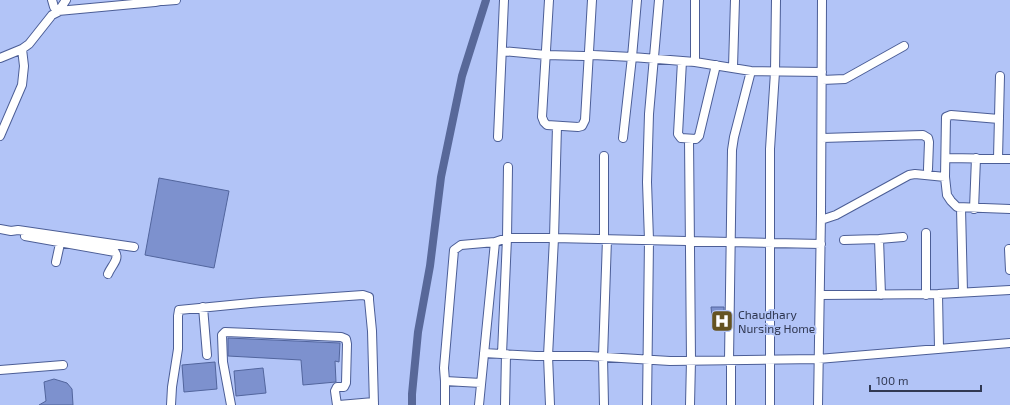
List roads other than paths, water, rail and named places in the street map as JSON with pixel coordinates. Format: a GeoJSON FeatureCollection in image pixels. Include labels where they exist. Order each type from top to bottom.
{"type":"FeatureCollection","features":[{"type":"Feature","properties":{"kind":"street"},"geometry":{"type":"LineString","coordinates":[[0,58],[22,50],[35,37],[59,0]]}},
{"type":"Feature","properties":{"kind":"street"},"geometry":{"type":"LineString","coordinates":[[54,8],[66,0]]}},
{"type":"Feature","properties":{"kind":"street"},"geometry":{"type":"LineString","coordinates":[[54,8],[176,0]]}},
{"type":"Feature","properties":{"kind":"street"},"geometry":{"type":"LineString","coordinates":[[498,137],[504,0]]}},
{"type":"Feature","properties":{"kind":"street"},"geometry":{"type":"LineString","coordinates":[[549,0],[542,116],[547,125],[578,127],[584,123],[585,120],[592,0]]}},
{"type":"Feature","properties":{"kind":"street"},"geometry":{"type":"LineString","coordinates":[[623,138],[637,0]]}},
{"type":"Feature","properties":{"kind":"street"},"geometry":{"type":"LineString","coordinates":[[647,405],[649,240],[647,182],[648,144],[653,59],[659,0]]}},
{"type":"Feature","properties":{"kind":"street"},"geometry":{"type":"LineString","coordinates":[[695,0],[695,62]]}},
{"type":"Feature","properties":{"kind":"street"},"geometry":{"type":"LineString","coordinates":[[733,67],[735,0]]}},
{"type":"Feature","properties":{"kind":"street"},"geometry":{"type":"LineString","coordinates":[[770,405],[770,149],[775,72],[776,0]]}},
{"type":"Feature","properties":{"kind":"street"},"geometry":{"type":"LineString","coordinates":[[818,405],[821,244],[822,0]]}},
{"type":"Feature","properties":{"kind":"street"},"geometry":{"type":"LineString","coordinates":[[502,51],[546,55],[632,57],[695,62],[716,64],[751,71],[845,79],[904,46]]}},
{"type":"Feature","properties":{"kind":"street"},"geometry":{"type":"LineString","coordinates":[[0,136],[22,84],[24,66],[22,50]]}},
{"type":"Feature","properties":{"kind":"street"},"geometry":{"type":"LineString","coordinates":[[682,61],[678,134],[681,138],[689,139],[696,139],[699,136],[716,64]]}},
{"type":"Feature","properties":{"kind":"street"},"geometry":{"type":"LineString","coordinates":[[731,405],[730,242],[732,150],[751,71]]}},
{"type":"Feature","properties":{"kind":"street"},"geometry":{"type":"LineString","coordinates":[[998,158],[1000,76]]}},
{"type":"Feature","properties":{"kind":"street"},"geometry":{"type":"LineString","coordinates":[[999,119],[948,116],[946,120],[945,177],[948,198],[954,206],[974,209],[1010,209]]}},
{"type":"Feature","properties":{"kind":"street"},"geometry":{"type":"LineString","coordinates":[[550,405],[548,356],[554,238],[557,126]]}},
{"type":"Feature","properties":{"kind":"street"},"geometry":{"type":"LineString","coordinates":[[822,138],[923,135],[928,138],[929,142],[928,169]]}},
{"type":"Feature","properties":{"kind":"street"},"geometry":{"type":"LineString","coordinates":[[689,139],[690,405]]}},
{"type":"Feature","properties":{"kind":"street"},"geometry":{"type":"LineString","coordinates":[[604,156],[606,239],[603,357],[604,405]]}},
{"type":"Feature","properties":{"kind":"street"},"geometry":{"type":"LineString","coordinates":[[946,158],[1010,159]]}},
{"type":"Feature","properties":{"kind":"street"},"geometry":{"type":"LineString","coordinates":[[974,209],[976,158]]}},
{"type":"Feature","properties":{"kind":"street"},"geometry":{"type":"LineString","coordinates":[[505,405],[504,354],[508,167]]}},
{"type":"Feature","properties":{"kind":"street"},"geometry":{"type":"LineString","coordinates":[[821,220],[836,215],[909,175],[915,174],[945,177]]}},
{"type":"Feature","properties":{"kind":"street"},"geometry":{"type":"LineString","coordinates":[[961,208],[963,292]]}},
{"type":"Feature","properties":{"kind":"street"},"geometry":{"type":"LineString","coordinates":[[0,229],[11,231],[18,230],[115,252],[117,254],[117,258],[108,274]]}},
{"type":"Feature","properties":{"kind":"street"},"geometry":{"type":"LineString","coordinates":[[926,233],[926,294]]}},
{"type":"Feature","properties":{"kind":"street"},"geometry":{"type":"LineString","coordinates":[[844,240],[879,240],[903,236]]}},
{"type":"Feature","properties":{"kind":"street"},"geometry":{"type":"LineString","coordinates":[[445,405],[444,368],[454,250],[460,245],[495,242],[507,238],[821,244]]}},
{"type":"Feature","properties":{"kind":"street"},"geometry":{"type":"LineString","coordinates":[[61,239],[134,247]]}},
{"type":"Feature","properties":{"kind":"street"},"geometry":{"type":"LineString","coordinates":[[56,262],[61,239]]}},
{"type":"Feature","properties":{"kind":"street"},"geometry":{"type":"LineString","coordinates":[[879,240],[881,295]]}},
{"type":"Feature","properties":{"kind":"street"},"geometry":{"type":"LineString","coordinates":[[479,405],[495,242]]}},
{"type":"Feature","properties":{"kind":"street"},"geometry":{"type":"LineString","coordinates":[[1009,249],[1010,270]]}},
{"type":"Feature","properties":{"kind":"street"},"geometry":{"type":"LineString","coordinates":[[820,295],[938,294],[1010,290]]}},
{"type":"Feature","properties":{"kind":"street"},"geometry":{"type":"LineString","coordinates":[[938,294],[939,349]]}},
{"type":"Feature","properties":{"kind":"street"},"geometry":{"type":"LineString","coordinates":[[172,405],[172,387],[178,349],[178,312],[181,309],[367,295],[369,300],[372,331],[374,403],[338,405],[335,391],[337,387],[344,387],[346,383],[346,339],[341,337],[226,332],[222,335],[223,362],[231,405]]}},
{"type":"Feature","properties":{"kind":"street"},"geometry":{"type":"LineString","coordinates":[[203,307],[207,355]]}},
{"type":"Feature","properties":{"kind":"street"},"geometry":{"type":"LineString","coordinates":[[484,353],[647,359],[771,360],[818,359],[1010,343]]}},
{"type":"Feature","properties":{"kind":"street"},"geometry":{"type":"LineString","coordinates":[[0,370],[63,365]]}},
{"type":"Feature","properties":{"kind":"street"},"geometry":{"type":"LineString","coordinates":[[445,381],[481,383]]}},
{"type":"Feature","properties":{"kind":"waterway"},"geometry":{"type":"LineString","coordinates":[[412,405],[418,332],[430,266],[441,177],[462,76],[486,0]]}},
{"type":"Feature","properties":{"kind":"place","name":"Chaudhary Nursing Home"},"geometry":{"type":"Point","coordinates":[722,321]}}]}
